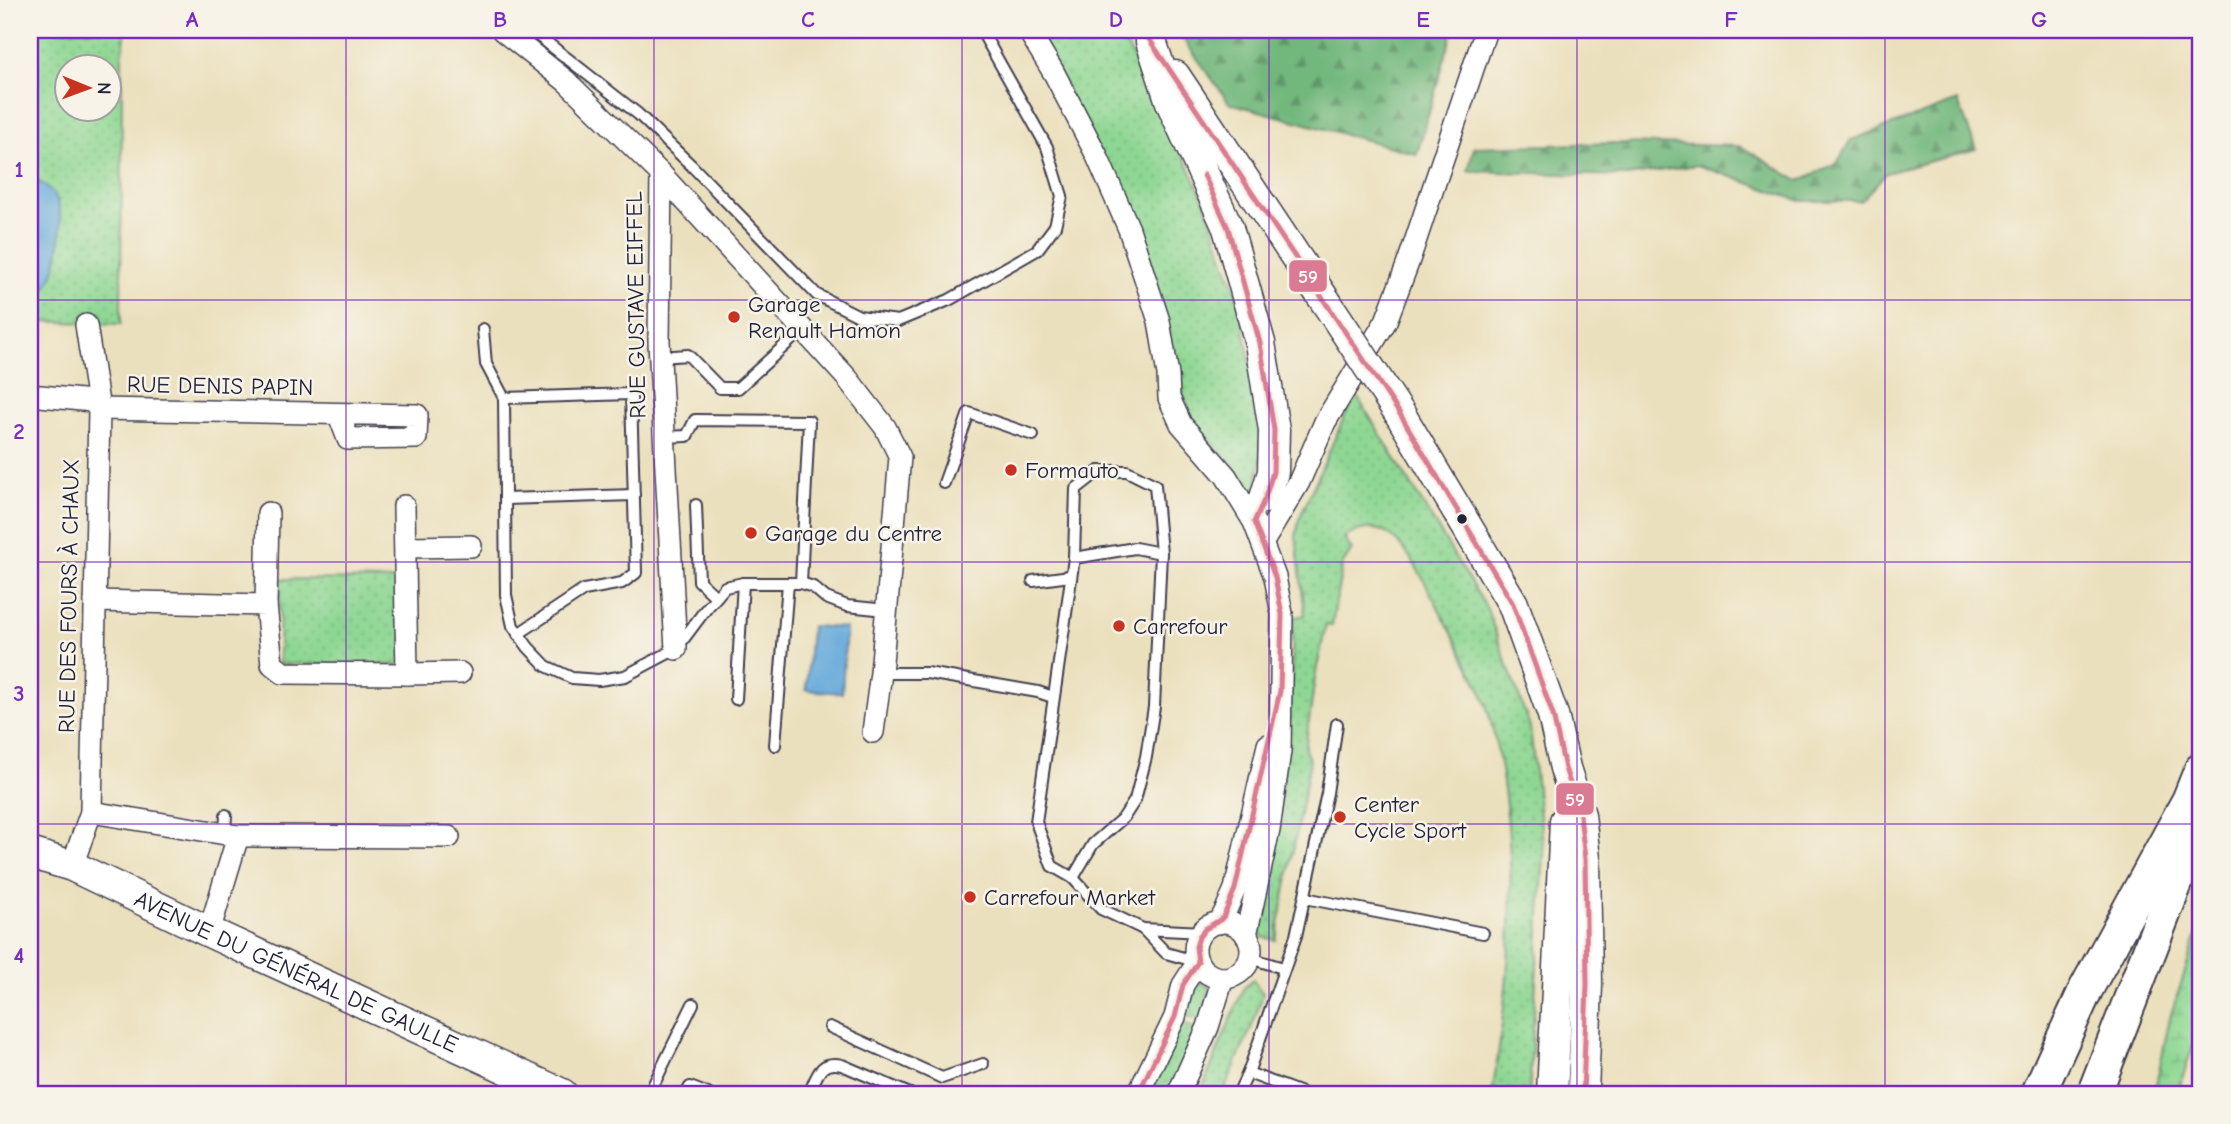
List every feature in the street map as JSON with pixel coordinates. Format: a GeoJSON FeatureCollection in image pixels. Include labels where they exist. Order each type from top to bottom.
{"type":"FeatureCollection","features":[{"type":"Feature","properties":{"kind":"main road"},"geometry":{"type":"LineString","coordinates":[[1147,35],[1171,102],[1228,229],[1260,343],[1274,430],[1273,472],[1259,510]]}},
{"type":"Feature","properties":{"kind":"main road"},"geometry":{"type":"LineString","coordinates":[[1147,35],[1400,414],[1513,604],[1553,715],[1565,768],[1580,815],[1586,859],[1587,984],[1583,1094]]}},
{"type":"Feature","properties":{"kind":"main road"},"geometry":{"type":"LineString","coordinates":[[1552,1094],[1565,858],[1565,768]]}},
{"type":"Feature","properties":{"kind":"main road"},"geometry":{"type":"LineString","coordinates":[[2038,1094],[2086,989],[2189,800],[2201,769]]}},
{"type":"Feature","properties":{"kind":"main road"},"geometry":{"type":"LineString","coordinates":[[2094,1094],[2201,817]]}},
{"type":"Feature","properties":{"kind":"main road","name":"AVENUE DU GÉNÉRAL DE GAULLE"},"geometry":{"type":"LineString","coordinates":[[30,853],[72,866],[562,1094]]}},
{"type":"Feature","properties":{"kind":"main road"},"geometry":{"type":"LineString","coordinates":[[2119,1094],[2201,860]]}},
{"type":"Feature","properties":{"kind":"street","name":"RUE GUSTAVE EIFFEL"},"geometry":{"type":"LineString","coordinates":[[502,30],[566,82],[661,174],[660,357],[677,649]]}},
{"type":"Feature","properties":{"kind":"street"},"geometry":{"type":"LineString","coordinates":[[1028,30],[1055,73],[1096,154],[1129,229],[1159,321],[1170,398],[1181,425],[1259,510],[1263,542],[1275,577],[1282,614],[1280,751],[1269,830],[1246,935],[1251,950],[1250,958],[1240,973],[1223,978],[1208,974],[1198,962],[1196,946],[1235,889],[1280,691]]}},
{"type":"Feature","properties":{"kind":"street"},"geometry":{"type":"LineString","coordinates":[[1263,542],[1299,482],[1325,422],[1386,321],[1486,30]]}},
{"type":"Feature","properties":{"kind":"street"},"geometry":{"type":"LineString","coordinates":[[661,174],[848,377],[885,427],[900,457],[881,673],[873,732]]}},
{"type":"Feature","properties":{"kind":"street","name":"RUE DES FOURS À CHAUX"},"geometry":{"type":"LineString","coordinates":[[72,866],[91,812],[99,409],[86,325]]}},
{"type":"Feature","properties":{"kind":"street","name":"RUE DENIS PAPIN"},"geometry":{"type":"LineString","coordinates":[[30,395],[92,401],[99,409],[339,415]]}},
{"type":"Feature","properties":{"kind":"street"},"geometry":{"type":"LineString","coordinates":[[1259,510],[1299,482]]}},
{"type":"Feature","properties":{"kind":"street"},"geometry":{"type":"LineString","coordinates":[[404,506],[407,674]]}},
{"type":"Feature","properties":{"kind":"street"},"geometry":{"type":"LineString","coordinates":[[268,513],[266,605],[272,664],[283,673],[460,673]]}},
{"type":"Feature","properties":{"kind":"street"},"geometry":{"type":"LineString","coordinates":[[406,547],[471,546]]}},
{"type":"Feature","properties":{"kind":"street"},"geometry":{"type":"LineString","coordinates":[[94,601],[266,605]]}},
{"type":"Feature","properties":{"kind":"street"},"geometry":{"type":"LineString","coordinates":[[91,812],[229,828],[449,837]]}},
{"type":"Feature","properties":{"kind":"street"},"geometry":{"type":"LineString","coordinates":[[209,932],[229,828]]}},
{"type":"Feature","properties":{"kind":"street"},"geometry":{"type":"LineString","coordinates":[[1211,927],[1234,925],[1246,935]]}},
{"type":"Feature","properties":{"kind":"street"},"geometry":{"type":"LineString","coordinates":[[1138,1094],[1175,1017],[1183,985],[1198,962]]}},
{"type":"Feature","properties":{"kind":"street"},"geometry":{"type":"LineString","coordinates":[[1178,1094],[1208,1027],[1223,978]]}},
{"type":"Feature","properties":{"kind":"lane"},"geometry":{"type":"LineString","coordinates":[[531,30],[638,114],[691,164],[817,295],[859,316],[898,321],[948,300],[1037,250],[1055,226],[1062,196],[1047,147],[981,30]]}},
{"type":"Feature","properties":{"kind":"lane"},"geometry":{"type":"LineString","coordinates":[[483,328],[486,364],[504,398],[506,595],[513,626],[546,666],[572,678],[599,680],[625,676],[677,649],[725,587],[743,583],[801,583],[813,587],[826,598],[847,606],[886,610]]}},
{"type":"Feature","properties":{"kind":"lane"},"geometry":{"type":"LineString","coordinates":[[660,357],[688,355],[720,388],[738,387],[803,330]]}},
{"type":"Feature","properties":{"kind":"lane"},"geometry":{"type":"LineString","coordinates":[[504,398],[631,394],[635,573],[622,583],[584,590],[518,634]]}},
{"type":"Feature","properties":{"kind":"lane"},"geometry":{"type":"LineString","coordinates":[[944,483],[968,413],[1033,435]]}},
{"type":"Feature","properties":{"kind":"lane"},"geometry":{"type":"LineString","coordinates":[[664,437],[687,436],[695,420],[809,421],[801,583]]}},
{"type":"Feature","properties":{"kind":"lane"},"geometry":{"type":"LineString","coordinates":[[1073,878],[1093,844],[1124,817],[1135,800],[1146,757],[1154,707],[1161,553],[1154,485],[1127,471],[1099,471],[1076,489],[1074,558],[1035,822],[1052,866],[1073,878],[1101,909],[1143,929],[1166,953],[1198,962]]}},
{"type":"Feature","properties":{"kind":"lane"},"geometry":{"type":"LineString","coordinates":[[505,499],[634,495]]}},
{"type":"Feature","properties":{"kind":"lane"},"geometry":{"type":"LineString","coordinates":[[696,505],[699,580],[716,597]]}},
{"type":"Feature","properties":{"kind":"lane"},"geometry":{"type":"LineString","coordinates":[[1074,558],[1135,548],[1161,553]]}},
{"type":"Feature","properties":{"kind":"lane"},"geometry":{"type":"LineString","coordinates":[[1033,581],[1070,576]]}},
{"type":"Feature","properties":{"kind":"lane"},"geometry":{"type":"LineString","coordinates":[[736,699],[743,583]]}},
{"type":"Feature","properties":{"kind":"lane"},"geometry":{"type":"LineString","coordinates":[[775,746],[788,583]]}},
{"type":"Feature","properties":{"kind":"lane"},"geometry":{"type":"LineString","coordinates":[[881,673],[927,673],[1038,692],[1053,697]]}},
{"type":"Feature","properties":{"kind":"lane"},"geometry":{"type":"LineString","coordinates":[[1238,1094],[1248,1073],[1296,936],[1327,793],[1337,724]]}},
{"type":"Feature","properties":{"kind":"lane"},"geometry":{"type":"LineString","coordinates":[[1305,898],[1483,933]]}},
{"type":"Feature","properties":{"kind":"lane"},"geometry":{"type":"LineString","coordinates":[[1143,929],[1211,927]]}},
{"type":"Feature","properties":{"kind":"lane"},"geometry":{"type":"LineString","coordinates":[[1250,958],[1283,968]]}},
{"type":"Feature","properties":{"kind":"lane"},"geometry":{"type":"LineString","coordinates":[[649,1094],[693,1004]]}},
{"type":"Feature","properties":{"kind":"lane"},"geometry":{"type":"LineString","coordinates":[[830,1027],[943,1078],[983,1064]]}},
{"type":"Feature","properties":{"kind":"lane"},"geometry":{"type":"LineString","coordinates":[[809,1094],[818,1074],[825,1065],[832,1063],[910,1094]]}},
{"type":"Feature","properties":{"kind":"lane"},"geometry":{"type":"LineString","coordinates":[[1248,1073],[1304,1094]]}},
{"type":"Feature","properties":{"kind":"lane"},"geometry":{"type":"LineString","coordinates":[[686,1094],[690,1087],[708,1094]]}},
{"type":"Feature","properties":{"kind":"green space"},"geometry":{"type":"Polygon","coordinates":[[[30,30],[126,30],[122,58],[122,52],[52,52],[52,122],[122,122],[121,324],[30,321],[30,30]]]}},
{"type":"Feature","properties":{"kind":"green space"},"geometry":{"type":"Polygon","coordinates":[[[1038,30],[1118,30],[1168,121],[1203,198],[1239,301],[1264,439],[1256,490],[1247,489],[1236,472],[1191,422],[1149,261],[1038,30]]]}},
{"type":"Feature","properties":{"kind":"green space"},"geometry":{"type":"Polygon","coordinates":[[[1177,30],[1453,30],[1417,154],[1229,103],[1177,30]]]}},
{"type":"Feature","properties":{"kind":"green space"},"geometry":{"type":"Polygon","coordinates":[[[1958,101],[1976,149],[1886,173],[1861,201],[1800,201],[1697,165],[1627,176],[1468,171],[1474,147],[1618,143],[1740,146],[1799,181],[1837,163],[1851,140],[1958,101]]]}},
{"type":"Feature","properties":{"kind":"green space"},"geometry":{"type":"Polygon","coordinates":[[[1355,393],[1487,609],[1530,727],[1544,852],[1529,1094],[1492,1094],[1505,996],[1511,898],[1506,800],[1486,704],[1421,575],[1399,543],[1380,530],[1357,531],[1344,538],[1352,550],[1342,565],[1332,626],[1326,625],[1315,677],[1305,750],[1310,761],[1276,940],[1262,937],[1257,919],[1283,781],[1292,674],[1293,618],[1305,615],[1296,536],[1299,519],[1355,393]]]}},
{"type":"Feature","properties":{"kind":"green space"},"geometry":{"type":"Polygon","coordinates":[[[280,579],[404,580],[404,665],[279,664],[280,579]]]}},
{"type":"Feature","properties":{"kind":"green space"},"geometry":{"type":"Polygon","coordinates":[[[2201,922],[2201,1022],[2177,1094],[2154,1094],[2170,1018],[2201,922]]]}},
{"type":"Feature","properties":{"kind":"green space"},"geometry":{"type":"Polygon","coordinates":[[[1253,979],[1263,994],[1251,1029],[1222,1094],[1200,1094],[1243,989],[1253,979]]]}},
{"type":"Feature","properties":{"kind":"green space"},"geometry":{"type":"Polygon","coordinates":[[[1202,983],[1210,987],[1202,1021],[1183,1014],[1191,991],[1202,983]]]}},
{"type":"Feature","properties":{"kind":"green space"},"geometry":{"type":"Polygon","coordinates":[[[1181,1023],[1199,1030],[1171,1094],[1145,1094],[1181,1023]]]}},
{"type":"Feature","properties":{"kind":"water"},"geometry":{"type":"Polygon","coordinates":[[[30,179],[45,186],[56,198],[61,232],[54,272],[49,283],[43,291],[30,299],[30,179]]]}},
{"type":"Feature","properties":{"kind":"water"},"geometry":{"type":"Polygon","coordinates":[[[811,626],[846,628],[842,693],[806,690],[811,626]]]}},
{"type":"Feature","properties":{"kind":"transit line","name":"59"},"geometry":{"type":"LineString","coordinates":[[1143,30],[1400,414],[1513,604],[1553,715],[1565,768],[1580,815],[1585,859],[1587,984],[1583,1094]]}},
{"type":"Feature","properties":{"kind":"transit line","name":"59"},"geometry":{"type":"LineString","coordinates":[[1138,1094],[1175,1017],[1183,985],[1198,962],[1196,947],[1199,937],[1205,929],[1223,918],[1235,889],[1280,691],[1282,614],[1275,577],[1254,522],[1273,472],[1274,430],[1260,343],[1228,228],[1204,175]]}},
{"type":"Feature","properties":{"kind":"place","name":"Garage Renault Hamon"},"geometry":{"type":"Point","coordinates":[734,317]}},
{"type":"Feature","properties":{"kind":"place","name":"Formauto"},"geometry":{"type":"Point","coordinates":[1011,470]}},
{"type":"Feature","properties":{"kind":"place","name":"Garage du Centre"},"geometry":{"type":"Point","coordinates":[751,533]}},
{"type":"Feature","properties":{"kind":"place","name":"Carrefour"},"geometry":{"type":"Point","coordinates":[1119,626]}},
{"type":"Feature","properties":{"kind":"place","name":"Center Cycle Sport"},"geometry":{"type":"Point","coordinates":[1340,817]}},
{"type":"Feature","properties":{"kind":"place","name":"Carrefour Market"},"geometry":{"type":"Point","coordinates":[970,897]}}]}
